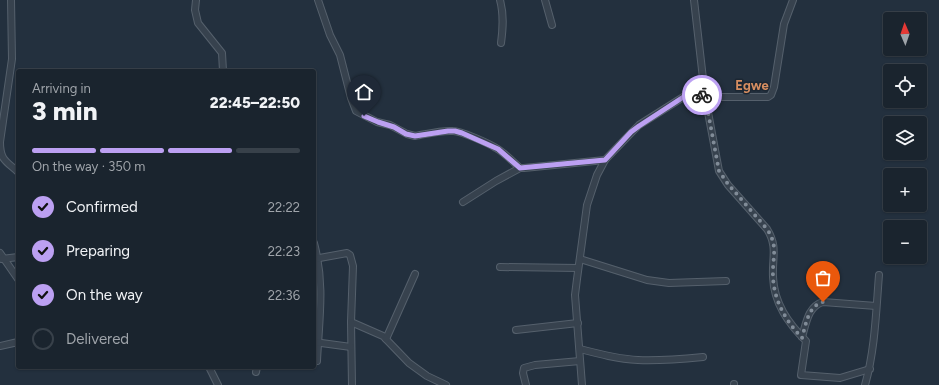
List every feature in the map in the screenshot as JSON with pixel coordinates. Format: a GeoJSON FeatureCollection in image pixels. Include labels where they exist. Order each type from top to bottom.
{"type":"FeatureCollection","features":[{"type":"Feature","properties":{"kind":"street"},"geometry":{"type":"LineString","coordinates":[[11,0],[12,59],[0,142],[0,153],[1,159],[16,170]]}},
{"type":"Feature","properties":{"kind":"street"},"geometry":{"type":"LineString","coordinates":[[196,0],[195,10],[198,23],[222,53],[223,69]]}},
{"type":"Feature","properties":{"kind":"street"},"geometry":{"type":"LineString","coordinates":[[318,0],[330,35],[340,55],[351,98],[356,111],[378,122],[390,125],[411,136],[448,131],[462,133],[498,149],[520,168]]}},
{"type":"Feature","properties":{"kind":"street"},"geometry":{"type":"LineString","coordinates":[[500,0],[503,21],[501,43]]}},
{"type":"Feature","properties":{"kind":"street"},"geometry":{"type":"LineString","coordinates":[[544,0],[552,26]]}},
{"type":"Feature","properties":{"kind":"street"},"geometry":{"type":"LineString","coordinates":[[694,0],[705,96],[719,171],[728,184],[772,236],[774,244],[774,289],[777,300],[784,315],[806,341],[800,375],[840,378],[870,369]]}},
{"type":"Feature","properties":{"kind":"street"},"geometry":{"type":"LineString","coordinates":[[581,385],[580,349],[575,295],[586,205],[597,175],[605,160],[631,132],[688,94],[696,93],[705,96],[764,97],[771,95],[774,87],[784,24],[793,0]]}},
{"type":"Feature","properties":{"kind":"street"},"geometry":{"type":"LineString","coordinates":[[463,202],[520,168],[605,160]]}},
{"type":"Feature","properties":{"kind":"street"},"geometry":{"type":"LineString","coordinates":[[317,361],[316,342],[321,296],[316,258],[347,253],[352,257],[353,266],[351,322],[352,385]]}},
{"type":"Feature","properties":{"kind":"street"},"geometry":{"type":"LineString","coordinates":[[1,257],[16,257]]}},
{"type":"Feature","properties":{"kind":"street"},"geometry":{"type":"LineString","coordinates":[[1,257],[16,276]]}},
{"type":"Feature","properties":{"kind":"street"},"geometry":{"type":"LineString","coordinates":[[580,259],[647,280],[669,282],[726,281]]}},
{"type":"Feature","properties":{"kind":"street"},"geometry":{"type":"LineString","coordinates":[[500,267],[578,268]]}},
{"type":"Feature","properties":{"kind":"street"},"geometry":{"type":"LineString","coordinates":[[386,339],[415,274]]}},
{"type":"Feature","properties":{"kind":"street"},"geometry":{"type":"LineString","coordinates":[[865,385],[870,369],[874,344],[879,275]]}},
{"type":"Feature","properties":{"kind":"street"},"geometry":{"type":"LineString","coordinates":[[802,338],[811,310],[817,304],[823,302],[876,306]]}},
{"type":"Feature","properties":{"kind":"street"},"geometry":{"type":"LineString","coordinates":[[351,322],[382,336],[409,363],[427,376],[446,385]]}},
{"type":"Feature","properties":{"kind":"street"},"geometry":{"type":"LineString","coordinates":[[516,330],[578,323]]}},
{"type":"Feature","properties":{"kind":"street"},"geometry":{"type":"LineString","coordinates":[[0,346],[16,342]]}},
{"type":"Feature","properties":{"kind":"street"},"geometry":{"type":"LineString","coordinates":[[316,342],[351,347]]}},
{"type":"Feature","properties":{"kind":"street"},"geometry":{"type":"LineString","coordinates":[[580,349],[613,357],[637,360],[704,357]]}},
{"type":"Feature","properties":{"kind":"street"},"geometry":{"type":"LineString","coordinates":[[526,385],[523,373],[524,368],[535,365],[580,361]]}},
{"type":"Feature","properties":{"kind":"street"},"geometry":{"type":"LineString","coordinates":[[210,369],[218,385]]}},
{"type":"Feature","properties":{"kind":"way so far"},"geometry":{"type":"LineString","coordinates":[[702,95],[705,96],[719,171],[728,184],[772,236],[775,253],[773,276],[774,289],[777,300],[784,315],[802,338],[811,310],[817,304],[823,302]]}},
{"type":"Feature","properties":{"kind":"district","name":"Egwe"},"geometry":{"type":"Point","coordinates":[752,85]}},
{"type":"Feature","properties":{"kind":"route"},"geometry":{"type":"LineString","coordinates":[[364,116],[384,125],[390,125],[411,136],[448,131],[462,133],[492,145],[520,168],[532,168],[605,160],[631,132],[680,98],[692,93],[702,95]]}}]}
